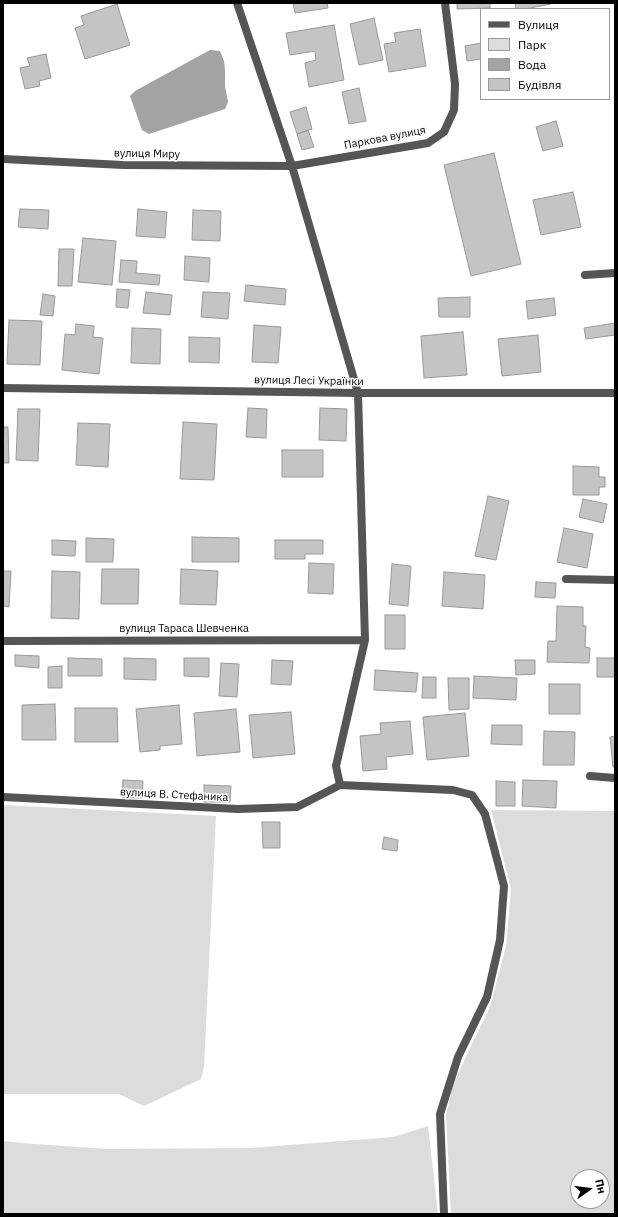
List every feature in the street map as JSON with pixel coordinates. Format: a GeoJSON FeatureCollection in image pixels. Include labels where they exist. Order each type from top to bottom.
{"type":"FeatureCollection","features":[{"type":"Feature","properties":{"kind":"street"},"geometry":{"type":"LineString","coordinates":[[237,3],[292,166],[358,393],[365,640],[336,766],[340,785],[454,790],[472,795],[484,814],[504,886],[500,940],[487,997],[458,1056],[440,1114],[444,1214]]}},
{"type":"Feature","properties":{"kind":"street","name":"Паркова вулиця"},"geometry":{"type":"LineString","coordinates":[[292,166],[428,143],[444,132],[454,110],[455,84],[445,3]]}},
{"type":"Feature","properties":{"kind":"street","name":"вулиця Миру"},"geometry":{"type":"LineString","coordinates":[[3,159],[123,165],[292,166]]}},
{"type":"Feature","properties":{"kind":"street"},"geometry":{"type":"LineString","coordinates":[[585,275],[615,273]]}},
{"type":"Feature","properties":{"kind":"street","name":"вулиця Лесі Українки"},"geometry":{"type":"LineString","coordinates":[[3,388],[358,393],[615,393]]}},
{"type":"Feature","properties":{"kind":"street"},"geometry":{"type":"LineString","coordinates":[[566,579],[615,580]]}},
{"type":"Feature","properties":{"kind":"street","name":"вулиця Тараса Шевченка"},"geometry":{"type":"LineString","coordinates":[[3,641],[365,640]]}},
{"type":"Feature","properties":{"kind":"street"},"geometry":{"type":"LineString","coordinates":[[590,776],[615,778]]}},
{"type":"Feature","properties":{"kind":"street","name":"вулиця В. Стефаника"},"geometry":{"type":"LineString","coordinates":[[3,797],[238,809],[297,807],[340,785]]}},
{"type":"Feature","properties":{"kind":"green space"},"geometry":{"type":"Polygon","coordinates":[[[3,805],[216,816],[204,1067],[201,1079],[144,1106],[119,1094],[3,1094],[3,805]]]}},
{"type":"Feature","properties":{"kind":"green space"},"geometry":{"type":"Polygon","coordinates":[[[491,810],[615,811],[615,1214],[451,1214],[446,1115],[453,1085],[490,1007],[506,946],[511,889],[491,810]]]}},
{"type":"Feature","properties":{"kind":"green space"},"geometry":{"type":"Polygon","coordinates":[[[428,1126],[438,1214],[3,1214],[3,1141],[108,1149],[250,1148],[394,1137],[428,1126]]]}},
{"type":"Feature","properties":{"kind":"water"},"geometry":{"type":"Polygon","coordinates":[[[210,50],[220,51],[224,61],[225,86],[228,102],[225,109],[149,134],[142,130],[130,96],[135,91],[210,50]]]}},
{"type":"Feature","properties":{"kind":"building"},"geometry":{"type":"Polygon","coordinates":[[[293,3],[327,3],[328,8],[295,13],[293,3]]]}},
{"type":"Feature","properties":{"kind":"building"},"geometry":{"type":"Polygon","coordinates":[[[457,3],[490,3],[490,8],[457,9],[457,3]]]}},
{"type":"Feature","properties":{"kind":"building"},"geometry":{"type":"Polygon","coordinates":[[[515,3],[551,3],[530,8],[516,8],[515,3]]]}},
{"type":"Feature","properties":{"kind":"building"},"geometry":{"type":"Polygon","coordinates":[[[117,4],[130,45],[85,59],[75,28],[84,25],[81,16],[117,4]]]}},
{"type":"Feature","properties":{"kind":"building"},"geometry":{"type":"Polygon","coordinates":[[[374,18],[383,60],[359,65],[350,24],[374,18]]]}},
{"type":"Feature","properties":{"kind":"building"},"geometry":{"type":"Polygon","coordinates":[[[334,25],[344,80],[309,87],[305,63],[316,60],[315,51],[290,55],[286,33],[334,25]]]}},
{"type":"Feature","properties":{"kind":"building"},"geometry":{"type":"Polygon","coordinates":[[[420,29],[426,66],[389,72],[384,44],[396,42],[394,33],[420,29]]]}},
{"type":"Feature","properties":{"kind":"building"},"geometry":{"type":"Polygon","coordinates":[[[480,43],[480,59],[467,61],[465,46],[480,43]]]}},
{"type":"Feature","properties":{"kind":"building"},"geometry":{"type":"Polygon","coordinates":[[[46,54],[51,78],[39,81],[40,86],[25,89],[20,68],[30,66],[27,58],[46,54]]]}},
{"type":"Feature","properties":{"kind":"building"},"geometry":{"type":"Polygon","coordinates":[[[359,88],[366,121],[349,124],[342,92],[359,88]]]}},
{"type":"Feature","properties":{"kind":"building"},"geometry":{"type":"Polygon","coordinates":[[[306,107],[312,129],[297,134],[290,112],[306,107]]]}},
{"type":"Feature","properties":{"kind":"building"},"geometry":{"type":"Polygon","coordinates":[[[556,121],[563,146],[543,151],[536,127],[556,121]]]}},
{"type":"Feature","properties":{"kind":"building"},"geometry":{"type":"Polygon","coordinates":[[[308,130],[314,147],[302,150],[297,134],[308,130]]]}},
{"type":"Feature","properties":{"kind":"building"},"geometry":{"type":"Polygon","coordinates":[[[494,153],[521,264],[471,276],[444,165],[494,153]]]}},
{"type":"Feature","properties":{"kind":"building"},"geometry":{"type":"Polygon","coordinates":[[[573,192],[581,227],[541,235],[533,200],[573,192]]]}},
{"type":"Feature","properties":{"kind":"building"},"geometry":{"type":"Polygon","coordinates":[[[20,209],[49,210],[48,229],[18,227],[20,209]]]}},
{"type":"Feature","properties":{"kind":"building"},"geometry":{"type":"Polygon","coordinates":[[[138,209],[167,212],[165,238],[136,236],[138,209]]]}},
{"type":"Feature","properties":{"kind":"building"},"geometry":{"type":"Polygon","coordinates":[[[193,210],[221,211],[220,241],[192,240],[193,210]]]}},
{"type":"Feature","properties":{"kind":"building"},"geometry":{"type":"Polygon","coordinates":[[[83,238],[116,241],[112,285],[78,282],[83,238]]]}},
{"type":"Feature","properties":{"kind":"building"},"geometry":{"type":"Polygon","coordinates":[[[59,249],[74,249],[72,286],[58,286],[59,249]]]}},
{"type":"Feature","properties":{"kind":"building"},"geometry":{"type":"Polygon","coordinates":[[[185,256],[210,258],[209,282],[184,280],[185,256]]]}},
{"type":"Feature","properties":{"kind":"building"},"geometry":{"type":"Polygon","coordinates":[[[121,260],[137,261],[136,273],[160,275],[159,285],[119,282],[121,260]]]}},
{"type":"Feature","properties":{"kind":"building"},"geometry":{"type":"Polygon","coordinates":[[[246,285],[286,289],[285,305],[244,301],[246,285]]]}},
{"type":"Feature","properties":{"kind":"building"},"geometry":{"type":"Polygon","coordinates":[[[117,289],[130,290],[128,308],[116,307],[117,289]]]}},
{"type":"Feature","properties":{"kind":"building"},"geometry":{"type":"Polygon","coordinates":[[[146,292],[172,295],[170,315],[143,313],[146,292]]]}},
{"type":"Feature","properties":{"kind":"building"},"geometry":{"type":"Polygon","coordinates":[[[203,292],[230,293],[228,319],[201,317],[203,292]]]}},
{"type":"Feature","properties":{"kind":"building"},"geometry":{"type":"Polygon","coordinates":[[[43,294],[55,296],[53,316],[40,315],[43,294]]]}},
{"type":"Feature","properties":{"kind":"building"},"geometry":{"type":"Polygon","coordinates":[[[470,297],[470,317],[439,317],[438,298],[470,297]]]}},
{"type":"Feature","properties":{"kind":"building"},"geometry":{"type":"Polygon","coordinates":[[[554,298],[556,315],[528,319],[526,301],[554,298]]]}},
{"type":"Feature","properties":{"kind":"building"},"geometry":{"type":"Polygon","coordinates":[[[9,320],[42,321],[40,365],[7,364],[9,320]]]}},
{"type":"Feature","properties":{"kind":"building"},"geometry":{"type":"Polygon","coordinates":[[[615,323],[615,335],[586,339],[584,328],[615,323]]]}},
{"type":"Feature","properties":{"kind":"building"},"geometry":{"type":"Polygon","coordinates":[[[76,324],[94,326],[93,337],[103,338],[99,374],[62,370],[65,334],[75,335],[76,324]]]}},
{"type":"Feature","properties":{"kind":"building"},"geometry":{"type":"Polygon","coordinates":[[[254,325],[281,327],[278,363],[252,362],[254,325]]]}},
{"type":"Feature","properties":{"kind":"building"},"geometry":{"type":"Polygon","coordinates":[[[132,328],[161,329],[160,364],[131,363],[132,328]]]}},
{"type":"Feature","properties":{"kind":"building"},"geometry":{"type":"Polygon","coordinates":[[[463,332],[467,375],[424,378],[421,336],[463,332]]]}},
{"type":"Feature","properties":{"kind":"building"},"geometry":{"type":"Polygon","coordinates":[[[538,335],[541,372],[502,376],[498,339],[538,335]]]}},
{"type":"Feature","properties":{"kind":"building"},"geometry":{"type":"Polygon","coordinates":[[[189,337],[220,338],[219,363],[189,362],[189,337]]]}},
{"type":"Feature","properties":{"kind":"building"},"geometry":{"type":"Polygon","coordinates":[[[248,408],[267,409],[266,438],[246,437],[248,408]]]}},
{"type":"Feature","properties":{"kind":"building"},"geometry":{"type":"Polygon","coordinates":[[[320,408],[347,409],[346,441],[319,440],[320,408]]]}},
{"type":"Feature","properties":{"kind":"building"},"geometry":{"type":"Polygon","coordinates":[[[18,409],[40,409],[38,461],[16,460],[18,409]]]}},
{"type":"Feature","properties":{"kind":"building"},"geometry":{"type":"Polygon","coordinates":[[[183,422],[217,424],[214,480],[180,479],[183,422]]]}},
{"type":"Feature","properties":{"kind":"building"},"geometry":{"type":"Polygon","coordinates":[[[78,423],[110,424],[108,467],[76,465],[78,423]]]}},
{"type":"Feature","properties":{"kind":"building"},"geometry":{"type":"Polygon","coordinates":[[[3,427],[8,427],[9,463],[3,463],[3,427]]]}},
{"type":"Feature","properties":{"kind":"building"},"geometry":{"type":"Polygon","coordinates":[[[282,450],[323,450],[323,477],[282,477],[282,450]]]}},
{"type":"Feature","properties":{"kind":"building"},"geometry":{"type":"Polygon","coordinates":[[[573,466],[599,467],[599,477],[605,477],[605,487],[599,487],[599,495],[573,495],[573,466]]]}},
{"type":"Feature","properties":{"kind":"building"},"geometry":{"type":"Polygon","coordinates":[[[488,496],[509,501],[496,560],[475,556],[488,496]]]}},
{"type":"Feature","properties":{"kind":"building"},"geometry":{"type":"Polygon","coordinates":[[[583,499],[607,504],[603,523],[579,517],[583,499]]]}},
{"type":"Feature","properties":{"kind":"building"},"geometry":{"type":"Polygon","coordinates":[[[564,528],[593,534],[587,568],[557,562],[564,528]]]}},
{"type":"Feature","properties":{"kind":"building"},"geometry":{"type":"Polygon","coordinates":[[[192,537],[239,538],[239,562],[192,562],[192,537]]]}},
{"type":"Feature","properties":{"kind":"building"},"geometry":{"type":"Polygon","coordinates":[[[86,538],[114,539],[113,562],[86,562],[86,538]]]}},
{"type":"Feature","properties":{"kind":"building"},"geometry":{"type":"Polygon","coordinates":[[[52,540],[76,541],[75,556],[52,555],[52,540]]]}},
{"type":"Feature","properties":{"kind":"building"},"geometry":{"type":"Polygon","coordinates":[[[275,540],[323,540],[323,554],[305,554],[305,559],[275,559],[275,540]]]}},
{"type":"Feature","properties":{"kind":"building"},"geometry":{"type":"Polygon","coordinates":[[[309,563],[334,564],[333,594],[308,593],[309,563]]]}},
{"type":"Feature","properties":{"kind":"building"},"geometry":{"type":"Polygon","coordinates":[[[392,564],[411,566],[408,606],[389,604],[392,564]]]}},
{"type":"Feature","properties":{"kind":"building"},"geometry":{"type":"Polygon","coordinates":[[[102,569],[139,569],[138,604],[101,604],[102,569]]]}},
{"type":"Feature","properties":{"kind":"building"},"geometry":{"type":"Polygon","coordinates":[[[181,569],[218,571],[216,605],[180,604],[181,569]]]}},
{"type":"Feature","properties":{"kind":"building"},"geometry":{"type":"Polygon","coordinates":[[[3,571],[11,571],[9,607],[3,606],[3,571]]]}},
{"type":"Feature","properties":{"kind":"building"},"geometry":{"type":"Polygon","coordinates":[[[52,571],[80,572],[79,619],[51,618],[52,571]]]}},
{"type":"Feature","properties":{"kind":"building"},"geometry":{"type":"Polygon","coordinates":[[[444,572],[485,575],[483,609],[442,606],[444,572]]]}},
{"type":"Feature","properties":{"kind":"building"},"geometry":{"type":"Polygon","coordinates":[[[536,582],[556,583],[555,598],[535,597],[536,582]]]}},
{"type":"Feature","properties":{"kind":"building"},"geometry":{"type":"Polygon","coordinates":[[[557,606],[583,607],[583,626],[586,626],[585,647],[590,648],[589,663],[547,662],[548,641],[556,641],[557,606]]]}},
{"type":"Feature","properties":{"kind":"building"},"geometry":{"type":"Polygon","coordinates":[[[385,615],[405,615],[405,649],[385,649],[385,615]]]}},
{"type":"Feature","properties":{"kind":"building"},"geometry":{"type":"Polygon","coordinates":[[[15,655],[39,656],[39,668],[15,666],[15,655]]]}},
{"type":"Feature","properties":{"kind":"building"},"geometry":{"type":"Polygon","coordinates":[[[68,658],[102,659],[102,676],[68,676],[68,658]]]}},
{"type":"Feature","properties":{"kind":"building"},"geometry":{"type":"Polygon","coordinates":[[[124,658],[156,659],[156,680],[124,679],[124,658]]]}},
{"type":"Feature","properties":{"kind":"building"},"geometry":{"type":"Polygon","coordinates":[[[184,658],[209,658],[209,677],[184,676],[184,658]]]}},
{"type":"Feature","properties":{"kind":"building"},"geometry":{"type":"Polygon","coordinates":[[[597,658],[615,658],[615,677],[597,677],[597,658]]]}},
{"type":"Feature","properties":{"kind":"building"},"geometry":{"type":"Polygon","coordinates":[[[272,660],[293,661],[291,685],[271,684],[272,660]]]}},
{"type":"Feature","properties":{"kind":"building"},"geometry":{"type":"Polygon","coordinates":[[[515,660],[535,660],[535,674],[516,675],[515,660]]]}},
{"type":"Feature","properties":{"kind":"building"},"geometry":{"type":"Polygon","coordinates":[[[221,663],[239,664],[237,697],[219,696],[221,663]]]}},
{"type":"Feature","properties":{"kind":"building"},"geometry":{"type":"Polygon","coordinates":[[[62,666],[62,688],[48,688],[48,667],[62,666]]]}},
{"type":"Feature","properties":{"kind":"building"},"geometry":{"type":"Polygon","coordinates":[[[375,670],[418,673],[416,692],[374,690],[375,670]]]}},
{"type":"Feature","properties":{"kind":"building"},"geometry":{"type":"Polygon","coordinates":[[[474,676],[517,678],[516,700],[473,698],[474,676]]]}},
{"type":"Feature","properties":{"kind":"building"},"geometry":{"type":"Polygon","coordinates":[[[423,677],[436,677],[436,698],[422,698],[423,677]]]}},
{"type":"Feature","properties":{"kind":"building"},"geometry":{"type":"Polygon","coordinates":[[[448,678],[469,678],[469,709],[449,710],[448,678]]]}},
{"type":"Feature","properties":{"kind":"building"},"geometry":{"type":"Polygon","coordinates":[[[549,684],[580,684],[580,714],[549,714],[549,684]]]}},
{"type":"Feature","properties":{"kind":"building"},"geometry":{"type":"Polygon","coordinates":[[[55,704],[56,740],[22,740],[22,705],[55,704]]]}},
{"type":"Feature","properties":{"kind":"building"},"geometry":{"type":"Polygon","coordinates":[[[179,705],[182,744],[160,746],[160,750],[140,752],[136,709],[179,705]]]}},
{"type":"Feature","properties":{"kind":"building"},"geometry":{"type":"Polygon","coordinates":[[[75,708],[117,708],[118,742],[75,742],[75,708]]]}},
{"type":"Feature","properties":{"kind":"building"},"geometry":{"type":"Polygon","coordinates":[[[236,709],[240,752],[197,756],[194,713],[236,709]]]}},
{"type":"Feature","properties":{"kind":"building"},"geometry":{"type":"Polygon","coordinates":[[[291,712],[295,754],[253,758],[249,715],[291,712]]]}},
{"type":"Feature","properties":{"kind":"building"},"geometry":{"type":"Polygon","coordinates":[[[465,713],[469,756],[427,760],[423,717],[465,713]]]}},
{"type":"Feature","properties":{"kind":"building"},"geometry":{"type":"Polygon","coordinates":[[[410,721],[413,754],[386,757],[387,769],[363,771],[360,736],[381,734],[380,723],[410,721]]]}},
{"type":"Feature","properties":{"kind":"building"},"geometry":{"type":"Polygon","coordinates":[[[492,725],[522,725],[522,745],[491,744],[492,725]]]}},
{"type":"Feature","properties":{"kind":"building"},"geometry":{"type":"Polygon","coordinates":[[[544,731],[575,732],[574,765],[543,765],[544,731]]]}},
{"type":"Feature","properties":{"kind":"building"},"geometry":{"type":"Polygon","coordinates":[[[615,736],[615,767],[613,767],[610,737],[615,736]]]}},
{"type":"Feature","properties":{"kind":"building"},"geometry":{"type":"Polygon","coordinates":[[[123,780],[143,781],[142,798],[122,797],[123,780]]]}},
{"type":"Feature","properties":{"kind":"building"},"geometry":{"type":"Polygon","coordinates":[[[523,780],[557,781],[556,808],[522,806],[523,780]]]}},
{"type":"Feature","properties":{"kind":"building"},"geometry":{"type":"Polygon","coordinates":[[[496,781],[515,782],[515,806],[496,806],[496,781]]]}},
{"type":"Feature","properties":{"kind":"building"},"geometry":{"type":"Polygon","coordinates":[[[204,785],[231,786],[230,802],[204,802],[204,785]]]}},
{"type":"Feature","properties":{"kind":"building"},"geometry":{"type":"Polygon","coordinates":[[[262,822],[280,822],[280,848],[263,848],[262,822]]]}},
{"type":"Feature","properties":{"kind":"building"},"geometry":{"type":"Polygon","coordinates":[[[384,837],[398,840],[397,851],[382,849],[384,837]]]}}]}
